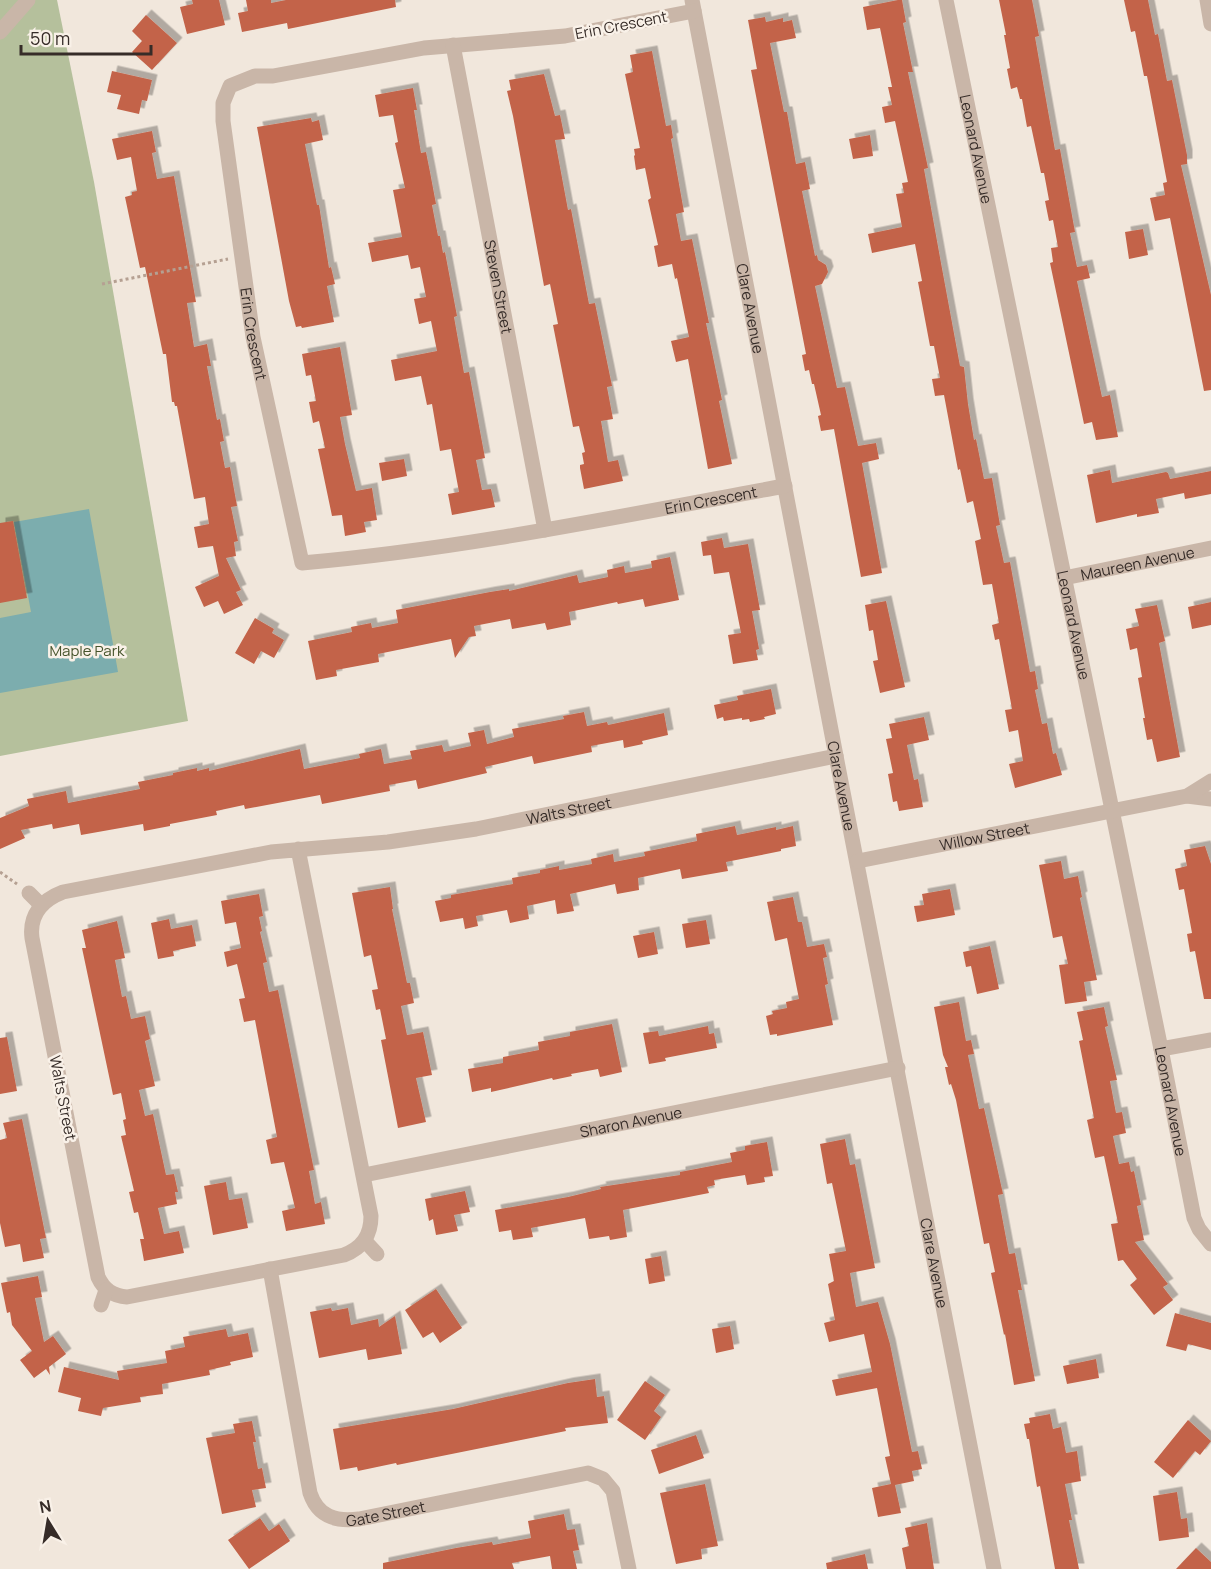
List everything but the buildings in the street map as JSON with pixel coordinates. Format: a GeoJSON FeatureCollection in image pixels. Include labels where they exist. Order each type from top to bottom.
{"type":"FeatureCollection","features":[{"type":"Feature","properties":{"kind":"street"},"geometry":{"type":"LineString","coordinates":[[0,32],[28,0]]}},
{"type":"Feature","properties":{"kind":"street","name":"Leonard Avenue"},"geometry":{"type":"LineString","coordinates":[[946,0],[1194,1218],[1199,1229],[1211,1244]]}},
{"type":"Feature","properties":{"kind":"street"},"geometry":{"type":"LineString","coordinates":[[1207,0],[1211,24]]}},
{"type":"Feature","properties":{"kind":"street","name":"Erin Crescent"},"geometry":{"type":"LineString","coordinates":[[693,5],[565,36],[424,48],[273,76],[255,76],[230,86],[223,103],[223,121],[253,337],[302,563],[353,558],[545,530],[785,486]]}},
{"type":"Feature","properties":{"kind":"street","name":"Clare Avenue"},"geometry":{"type":"LineString","coordinates":[[693,5],[994,1569]]}},
{"type":"Feature","properties":{"kind":"street","name":"Steven Street"},"geometry":{"type":"LineString","coordinates":[[453,45],[545,530]]}},
{"type":"Feature","properties":{"kind":"street","name":"Maureen Avenue"},"geometry":{"type":"LineString","coordinates":[[1065,578],[1211,548]]}},
{"type":"Feature","properties":{"kind":"street","name":"Walts Street"},"geometry":{"type":"LineString","coordinates":[[365,1241],[360,1247],[344,1255],[128,1297],[104,1297],[98,1277],[32,938],[33,919],[41,905],[63,892],[271,852],[388,842],[467,831],[836,756]]}},
{"type":"Feature","properties":{"kind":"street"},"geometry":{"type":"LineString","coordinates":[[1187,796],[1211,781]]}},
{"type":"Feature","properties":{"kind":"street"},"geometry":{"type":"LineString","coordinates":[[1187,796],[1211,799]]}},
{"type":"Feature","properties":{"kind":"street","name":"Willow Street"},"geometry":{"type":"LineString","coordinates":[[858,861],[1187,796]]}},
{"type":"Feature","properties":{"kind":"street"},"geometry":{"type":"LineString","coordinates":[[298,849],[364,1175],[371,1216],[371,1225],[365,1241],[377,1254]]}},
{"type":"Feature","properties":{"kind":"street"},"geometry":{"type":"LineString","coordinates":[[29,893],[41,905]]}},
{"type":"Feature","properties":{"kind":"street"},"geometry":{"type":"LineString","coordinates":[[1161,1049],[1211,1040]]}},
{"type":"Feature","properties":{"kind":"street","name":"Sharon Avenue"},"geometry":{"type":"LineString","coordinates":[[364,1175],[898,1068]]}},
{"type":"Feature","properties":{"kind":"street","name":"Gate Street"},"geometry":{"type":"LineString","coordinates":[[270,1269],[310,1493],[313,1502],[325,1515],[342,1521],[359,1519],[580,1473],[606,1474],[615,1498],[629,1569]]}},
{"type":"Feature","properties":{"kind":"path"},"geometry":{"type":"LineString","coordinates":[[102,284],[241,256]]}},
{"type":"Feature","properties":{"kind":"green space","name":"Maple Park"},"geometry":{"type":"Polygon","coordinates":[[[0,0],[57,0],[94,182],[188,721],[0,756],[0,0]]]}},
{"type":"Feature","properties":{"kind":"water"},"geometry":{"type":"Polygon","coordinates":[[[89,509],[118,672],[0,693],[0,618],[31,612],[14,522],[89,509]]]}}]}
